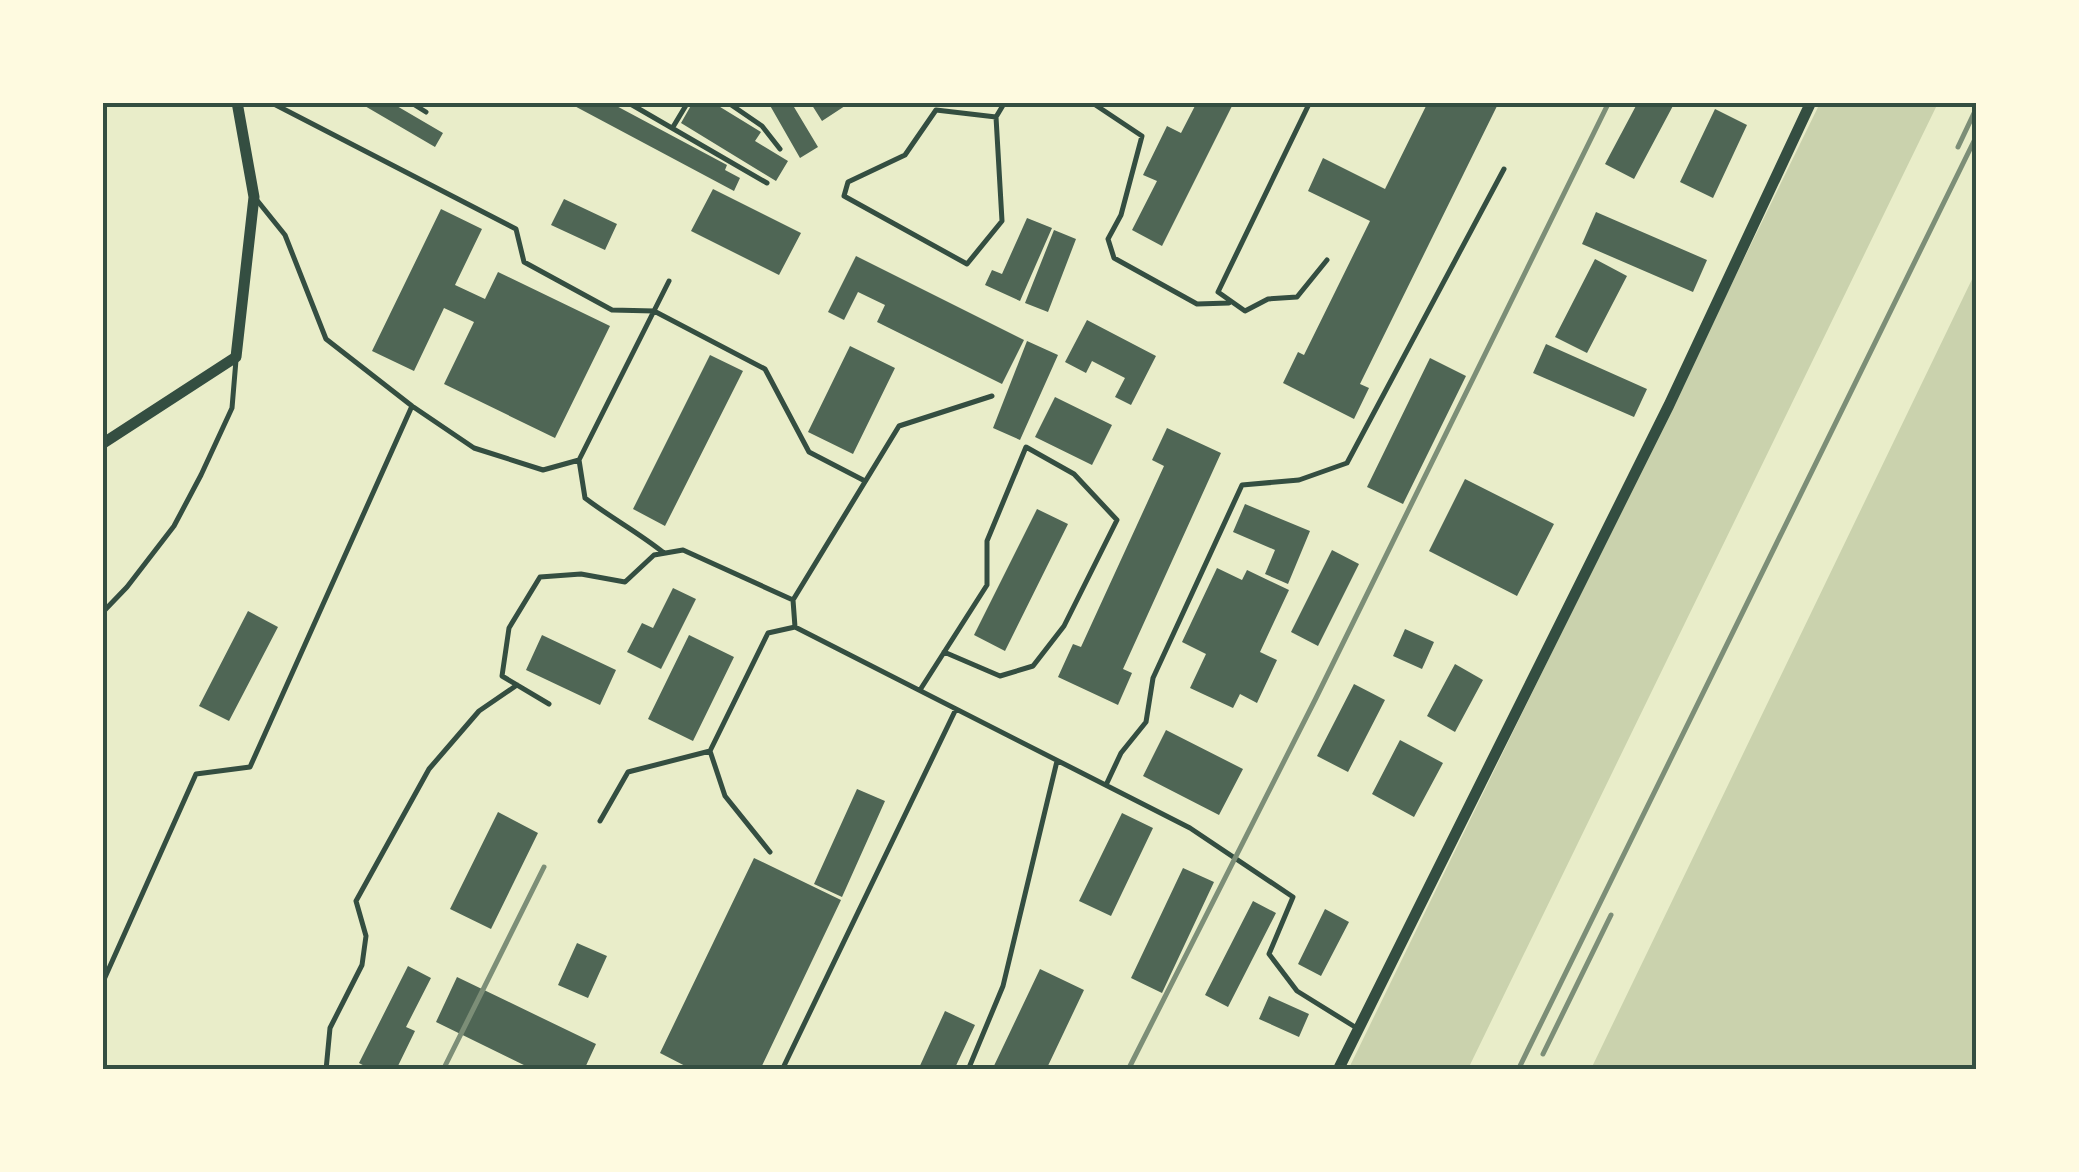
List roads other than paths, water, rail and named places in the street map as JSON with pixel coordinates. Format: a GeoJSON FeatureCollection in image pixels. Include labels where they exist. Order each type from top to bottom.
{"type":"FeatureCollection","features":[{"type":"Feature","properties":{"kind":"street"},"geometry":{"type":"LineString","coordinates":[[102,444],[236,357],[254,197],[238,102]]}},
{"type":"Feature","properties":{"kind":"street"},"geometry":{"type":"LineString","coordinates":[[1338,1070],[1660,423],[1812,102]]}},
{"type":"Feature","properties":{"kind":"lane"},"geometry":{"type":"LineString","coordinates":[[270,102],[516,229],[524,262],[612,310],[654,311],[765,370],[809,452],[865,482]]}},
{"type":"Feature","properties":{"kind":"lane"},"geometry":{"type":"LineString","coordinates":[[410,102],[426,112]]}},
{"type":"Feature","properties":{"kind":"lane"},"geometry":{"type":"LineString","coordinates":[[626,102],[767,183]]}},
{"type":"Feature","properties":{"kind":"lane"},"geometry":{"type":"LineString","coordinates":[[673,127],[688,102]]}},
{"type":"Feature","properties":{"kind":"lane"},"geometry":{"type":"LineString","coordinates":[[727,102],[762,126],[780,148]]}},
{"type":"Feature","properties":{"kind":"lane"},"geometry":{"type":"LineString","coordinates":[[996,117],[936,110],[905,154],[848,182],[844,196],[967,264],[1002,220],[996,117],[1005,102]]}},
{"type":"Feature","properties":{"kind":"lane"},"geometry":{"type":"LineString","coordinates":[[1091,102],[1142,136],[1121,215],[1108,238],[1114,258],[1197,304],[1232,303]]}},
{"type":"Feature","properties":{"kind":"lane"},"geometry":{"type":"LineString","coordinates":[[1310,102],[1218,292],[1245,310],[1268,299],[1297,296],[1328,260]]}},
{"type":"Feature","properties":{"kind":"lane"},"geometry":{"type":"LineString","coordinates":[[1106,786],[1121,753],[1146,722],[1153,678],[1242,485],[1298,480],[1347,463],[1504,169]]}},
{"type":"Feature","properties":{"kind":"lane"},"geometry":{"type":"LineString","coordinates":[[254,197],[285,235],[326,339],[474,448],[543,470],[579,460]]}},
{"type":"Feature","properties":{"kind":"lane"},"geometry":{"type":"LineString","coordinates":[[664,553],[634,528],[615,521],[585,498],[579,460],[669,280]]}},
{"type":"Feature","properties":{"kind":"lane"},"geometry":{"type":"LineString","coordinates":[[102,612],[127,587],[174,526],[192,492],[232,408],[236,357]]}},
{"type":"Feature","properties":{"kind":"lane"},"geometry":{"type":"LineString","coordinates":[[795,626],[793,600],[899,426],[992,396]]}},
{"type":"Feature","properties":{"kind":"lane"},"geometry":{"type":"LineString","coordinates":[[102,984],[196,774],[250,767],[412,406]]}},
{"type":"Feature","properties":{"kind":"lane"},"geometry":{"type":"LineString","coordinates":[[920,690],[944,652],[987,585],[987,541],[1026,447],[1074,474],[1117,520],[1064,626],[1033,666],[1000,676],[944,652]]}},
{"type":"Feature","properties":{"kind":"lane"},"geometry":{"type":"LineString","coordinates":[[549,704],[502,676],[509,628],[540,578],[581,574],[625,582],[654,555],[683,550],[793,600]]}},
{"type":"Feature","properties":{"kind":"lane"},"geometry":{"type":"LineString","coordinates":[[770,852],[725,796],[710,751],[768,632],[795,626],[1190,828],[1293,897],[1269,954],[1297,991],[1358,1029]]}},
{"type":"Feature","properties":{"kind":"lane"},"geometry":{"type":"LineString","coordinates":[[326,1070],[330,1028],[362,965],[366,936],[356,901],[363,886],[428,769],[479,711],[517,685]]}},
{"type":"Feature","properties":{"kind":"lane"},"geometry":{"type":"LineString","coordinates":[[782,1070],[956,708]]}},
{"type":"Feature","properties":{"kind":"lane"},"geometry":{"type":"LineString","coordinates":[[600,822],[628,772],[710,751]]}},
{"type":"Feature","properties":{"kind":"lane"},"geometry":{"type":"LineString","coordinates":[[968,1070],[1003,986],[1057,760]]}},
{"type":"Feature","properties":{"kind":"railway"},"geometry":{"type":"LineString","coordinates":[[1128,1070],[1609,102]]}},
{"type":"Feature","properties":{"kind":"railway"},"geometry":{"type":"LineString","coordinates":[[1958,147],[1976,109]]}},
{"type":"Feature","properties":{"kind":"railway"},"geometry":{"type":"LineString","coordinates":[[1518,1070],[1976,137]]}},
{"type":"Feature","properties":{"kind":"railway"},"geometry":{"type":"LineString","coordinates":[[443,1070],[544,867]]}},
{"type":"Feature","properties":{"kind":"railway"},"geometry":{"type":"LineString","coordinates":[[1543,1054],[1611,915]]}}]}
